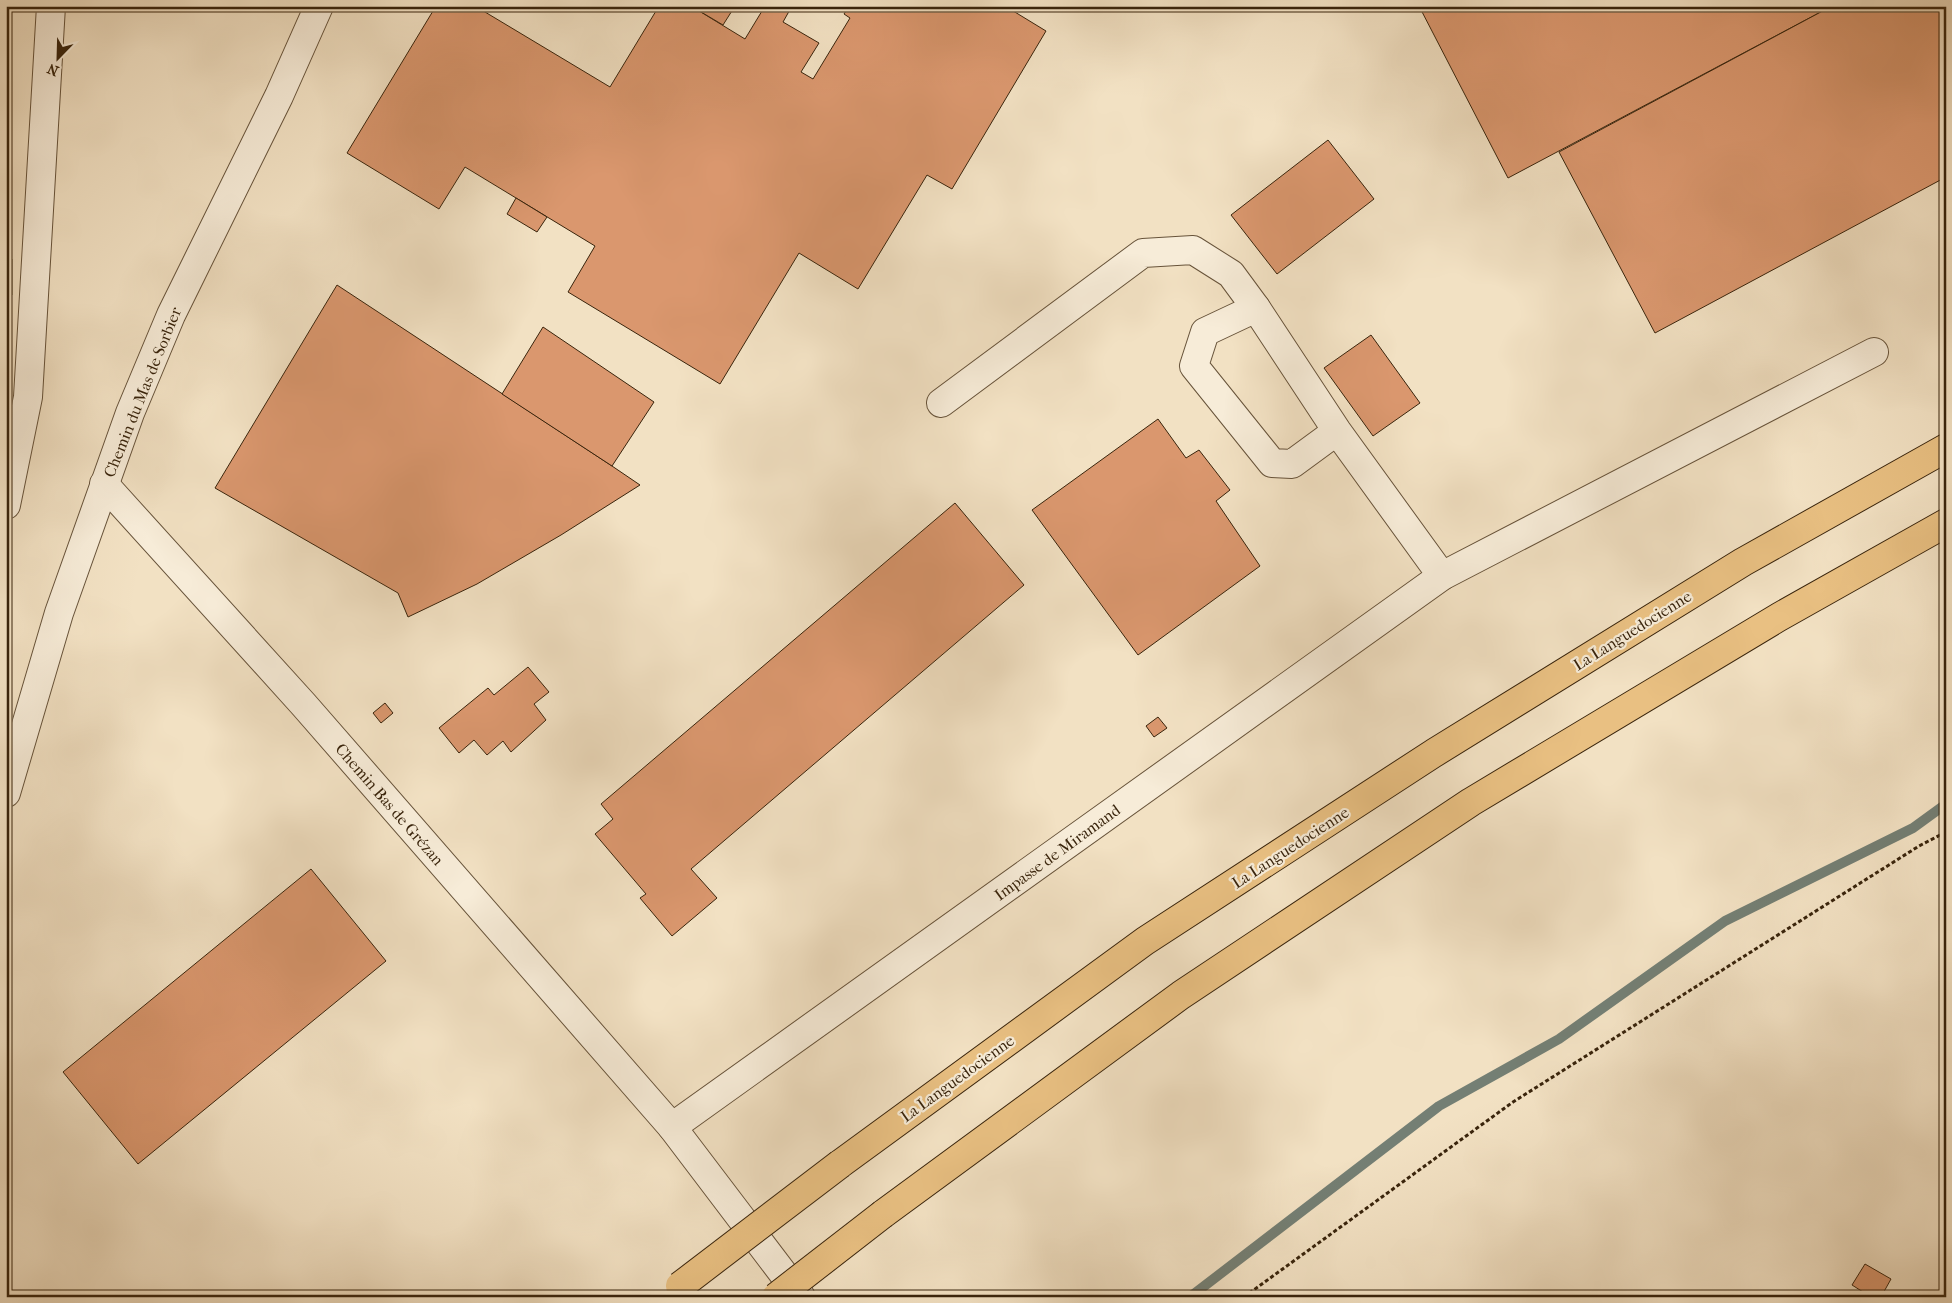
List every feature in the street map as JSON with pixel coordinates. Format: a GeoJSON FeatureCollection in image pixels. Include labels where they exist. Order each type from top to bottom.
{"type":"FeatureCollection","features":[{"type":"Feature","properties":{"kind":"highway","name":"La Languedocienne"},"geometry":{"type":"LineString","coordinates":[[674,1291],[840,1164],[1145,941],[1434,753],[1743,562],[1946,448]]}},
{"type":"Feature","properties":{"kind":"highway"},"geometry":{"type":"LineString","coordinates":[[776,1297],[883,1214],[1180,995],[1471,802],[1779,617],[1946,522]]}},
{"type":"Feature","properties":{"kind":"street"},"geometry":{"type":"LineString","coordinates":[[6,504],[28,397],[51,6]]}},
{"type":"Feature","properties":{"kind":"street","name":"Chemin du Mas de Sorbier"},"geometry":{"type":"LineString","coordinates":[[6,793],[59,613],[130,413],[172,315],[280,96],[319,6]]}},
{"type":"Feature","properties":{"kind":"street"},"geometry":{"type":"LineString","coordinates":[[941,403],[1143,253],[1193,250],[1231,274],[1256,308],[1337,431],[1442,576]]}},
{"type":"Feature","properties":{"kind":"street"},"geometry":{"type":"LineString","coordinates":[[1256,308],[1205,332],[1194,366],[1272,463],[1292,464],[1337,431]]}},
{"type":"Feature","properties":{"kind":"street","name":"Impasse de Miramand"},"geometry":{"type":"LineString","coordinates":[[672,1127],[1442,576],[1874,352]]}},
{"type":"Feature","properties":{"kind":"street","name":"Chemin Bas de Grézan"},"geometry":{"type":"LineString","coordinates":[[104,484],[304,705],[672,1127],[801,1297]]}},
{"type":"Feature","properties":{"kind":"path"},"geometry":{"type":"LineString","coordinates":[[1244,1297],[1513,1102],[1910,851],[1946,832]]}},
{"type":"Feature","properties":{"kind":"building"},"geometry":{"type":"Polygon","coordinates":[[[436,6],[475,6],[610,87],[659,6],[691,6],[745,39],[765,6],[792,6],[783,22],[819,43],[801,72],[813,79],[850,18],[844,14],[849,6],[1005,6],[1046,31],[952,189],[927,175],[858,289],[799,253],[720,384],[568,292],[595,246],[465,167],[439,209],[347,153],[436,6]]]}},
{"type":"Feature","properties":{"kind":"building"},"geometry":{"type":"Polygon","coordinates":[[[691,6],[735,6],[723,25],[691,6]]]}},
{"type":"Feature","properties":{"kind":"building"},"geometry":{"type":"Polygon","coordinates":[[[1419,6],[1832,6],[1508,178],[1419,6]]]}},
{"type":"Feature","properties":{"kind":"building"},"geometry":{"type":"Polygon","coordinates":[[[1832,6],[1946,6],[1946,177],[1655,333],[1559,152],[1832,6]]]}},
{"type":"Feature","properties":{"kind":"building"},"geometry":{"type":"Polygon","coordinates":[[[1328,140],[1374,199],[1277,274],[1231,215],[1328,140]]]}},
{"type":"Feature","properties":{"kind":"building"},"geometry":{"type":"Polygon","coordinates":[[[516,198],[547,217],[537,232],[507,214],[516,198]]]}},
{"type":"Feature","properties":{"kind":"building"},"geometry":{"type":"Polygon","coordinates":[[[6,258],[12,259],[12,295],[6,295],[6,258]]]}},
{"type":"Feature","properties":{"kind":"building"},"geometry":{"type":"Polygon","coordinates":[[[337,285],[640,485],[561,535],[477,584],[408,617],[398,593],[215,488],[337,285]]]}},
{"type":"Feature","properties":{"kind":"building"},"geometry":{"type":"Polygon","coordinates":[[[543,327],[654,402],[612,466],[502,394],[543,327]]]}},
{"type":"Feature","properties":{"kind":"building"},"geometry":{"type":"Polygon","coordinates":[[[1371,335],[1420,403],[1373,436],[1324,368],[1371,335]]]}},
{"type":"Feature","properties":{"kind":"building"},"geometry":{"type":"Polygon","coordinates":[[[1158,419],[1186,458],[1199,450],[1230,490],[1216,501],[1260,566],[1138,655],[1032,510],[1158,419]]]}},
{"type":"Feature","properties":{"kind":"building"},"geometry":{"type":"Polygon","coordinates":[[[955,503],[1024,585],[691,869],[717,898],[672,936],[640,898],[646,894],[595,834],[613,819],[601,804],[955,503]]]}},
{"type":"Feature","properties":{"kind":"building"},"geometry":{"type":"Polygon","coordinates":[[[528,667],[549,692],[534,704],[546,720],[511,752],[503,741],[487,755],[474,740],[459,753],[439,728],[488,688],[494,695],[528,667]]]}},
{"type":"Feature","properties":{"kind":"building"},"geometry":{"type":"Polygon","coordinates":[[[385,703],[393,713],[381,723],[373,713],[385,703]]]}},
{"type":"Feature","properties":{"kind":"building"},"geometry":{"type":"Polygon","coordinates":[[[1158,717],[1167,728],[1154,737],[1146,726],[1158,717]]]}},
{"type":"Feature","properties":{"kind":"building"},"geometry":{"type":"Polygon","coordinates":[[[311,869],[386,961],[138,1164],[63,1072],[311,869]]]}},
{"type":"Feature","properties":{"kind":"building"},"geometry":{"type":"Polygon","coordinates":[[[1865,1264],[1891,1279],[1881,1297],[1871,1297],[1852,1285],[1865,1264]]]}},
{"type":"Feature","properties":{"kind":"waterway"},"geometry":{"type":"LineString","coordinates":[[1190,1297],[1439,1106],[1559,1039],[1725,921],[1913,828],[1946,804]]}}]}
